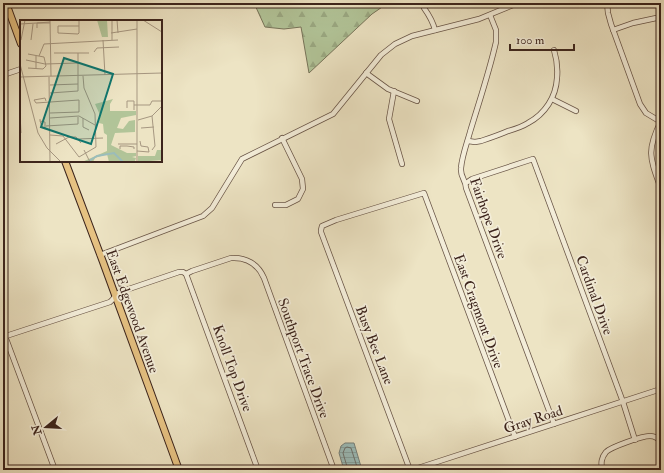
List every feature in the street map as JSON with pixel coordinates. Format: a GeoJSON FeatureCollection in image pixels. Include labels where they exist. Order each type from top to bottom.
{"type":"FeatureCollection","features":[{"type":"Feature","properties":{"kind":"main road"},"geometry":{"type":"LineString","coordinates":[[6,3],[20,41]]}},
{"type":"Feature","properties":{"kind":"main road","name":"East Edgewood Avenue"},"geometry":{"type":"LineString","coordinates":[[65,162],[179,470]]}},
{"type":"Feature","properties":{"kind":"street"},"geometry":{"type":"LineString","coordinates":[[100,256],[203,216],[212,208],[242,159],[333,114],[381,55],[395,44],[410,37],[476,20],[518,3]]}},
{"type":"Feature","properties":{"kind":"street"},"geometry":{"type":"LineString","coordinates":[[607,3],[608,16],[640,104],[646,113],[661,121],[652,140],[651,148],[652,164],[661,189]]}},
{"type":"Feature","properties":{"kind":"street"},"geometry":{"type":"LineString","coordinates":[[424,8],[430,16],[435,30]]}},
{"type":"Feature","properties":{"kind":"street","name":"Fairhope Drive"},"geometry":{"type":"LineString","coordinates":[[490,15],[496,30],[496,42],[461,167],[462,176],[466,183],[466,188],[554,424]]}},
{"type":"Feature","properties":{"kind":"street"},"geometry":{"type":"LineString","coordinates":[[613,30],[661,17]]}},
{"type":"Feature","properties":{"kind":"street"},"geometry":{"type":"LineString","coordinates":[[468,141],[482,141],[526,124],[540,115],[552,99],[556,84],[558,67],[554,50]]}},
{"type":"Feature","properties":{"kind":"street"},"geometry":{"type":"LineString","coordinates":[[3,75],[20,69]]}},
{"type":"Feature","properties":{"kind":"street"},"geometry":{"type":"LineString","coordinates":[[366,73],[384,86],[417,101]]}},
{"type":"Feature","properties":{"kind":"street"},"geometry":{"type":"LineString","coordinates":[[394,91],[389,119],[402,164]]}},
{"type":"Feature","properties":{"kind":"street"},"geometry":{"type":"LineString","coordinates":[[552,99],[576,111]]}},
{"type":"Feature","properties":{"kind":"street"},"geometry":{"type":"LineString","coordinates":[[275,205],[286,205],[298,199],[303,189],[302,179],[282,138]]}},
{"type":"Feature","properties":{"kind":"street","name":"Cardinal Drive"},"geometry":{"type":"LineString","coordinates":[[466,183],[472,179],[533,159],[623,402],[635,440]]}},
{"type":"Feature","properties":{"kind":"street","name":"Busy Bee Lane"},"geometry":{"type":"LineString","coordinates":[[411,470],[321,232],[321,228],[324,225],[336,220],[424,193]]}},
{"type":"Feature","properties":{"kind":"street","name":"East Cragmont Drive"},"geometry":{"type":"LineString","coordinates":[[424,193],[515,437]]}},
{"type":"Feature","properties":{"kind":"street","name":"Southport Trace Drive"},"geometry":{"type":"LineString","coordinates":[[186,274],[227,259],[236,258],[251,262],[261,272],[334,470]]}},
{"type":"Feature","properties":{"kind":"street"},"geometry":{"type":"LineString","coordinates":[[55,470],[4,336],[110,302],[120,292],[179,272],[186,274]]}},
{"type":"Feature","properties":{"kind":"street","name":"Knoll Top Drive"},"geometry":{"type":"LineString","coordinates":[[186,274],[258,470]]}},
{"type":"Feature","properties":{"kind":"street","name":"Gray Road"},"geometry":{"type":"LineString","coordinates":[[411,470],[661,389]]}},
{"type":"Feature","properties":{"kind":"street"},"geometry":{"type":"LineString","coordinates":[[602,470],[601,462],[604,455],[608,450],[615,446],[649,436],[656,437],[661,442]]}},
{"type":"Feature","properties":{"kind":"street"},"geometry":{"type":"LineString","coordinates":[[658,470],[661,467]]}},
{"type":"Feature","properties":{"kind":"green space"},"geometry":{"type":"Polygon","coordinates":[[[254,3],[388,3],[372,14],[309,73],[301,27],[284,29],[265,27],[254,3]]]}},
{"type":"Feature","properties":{"kind":"water"},"geometry":{"type":"Polygon","coordinates":[[[345,443],[354,443],[362,470],[344,470],[339,453],[341,446],[345,443]]]}}]}
